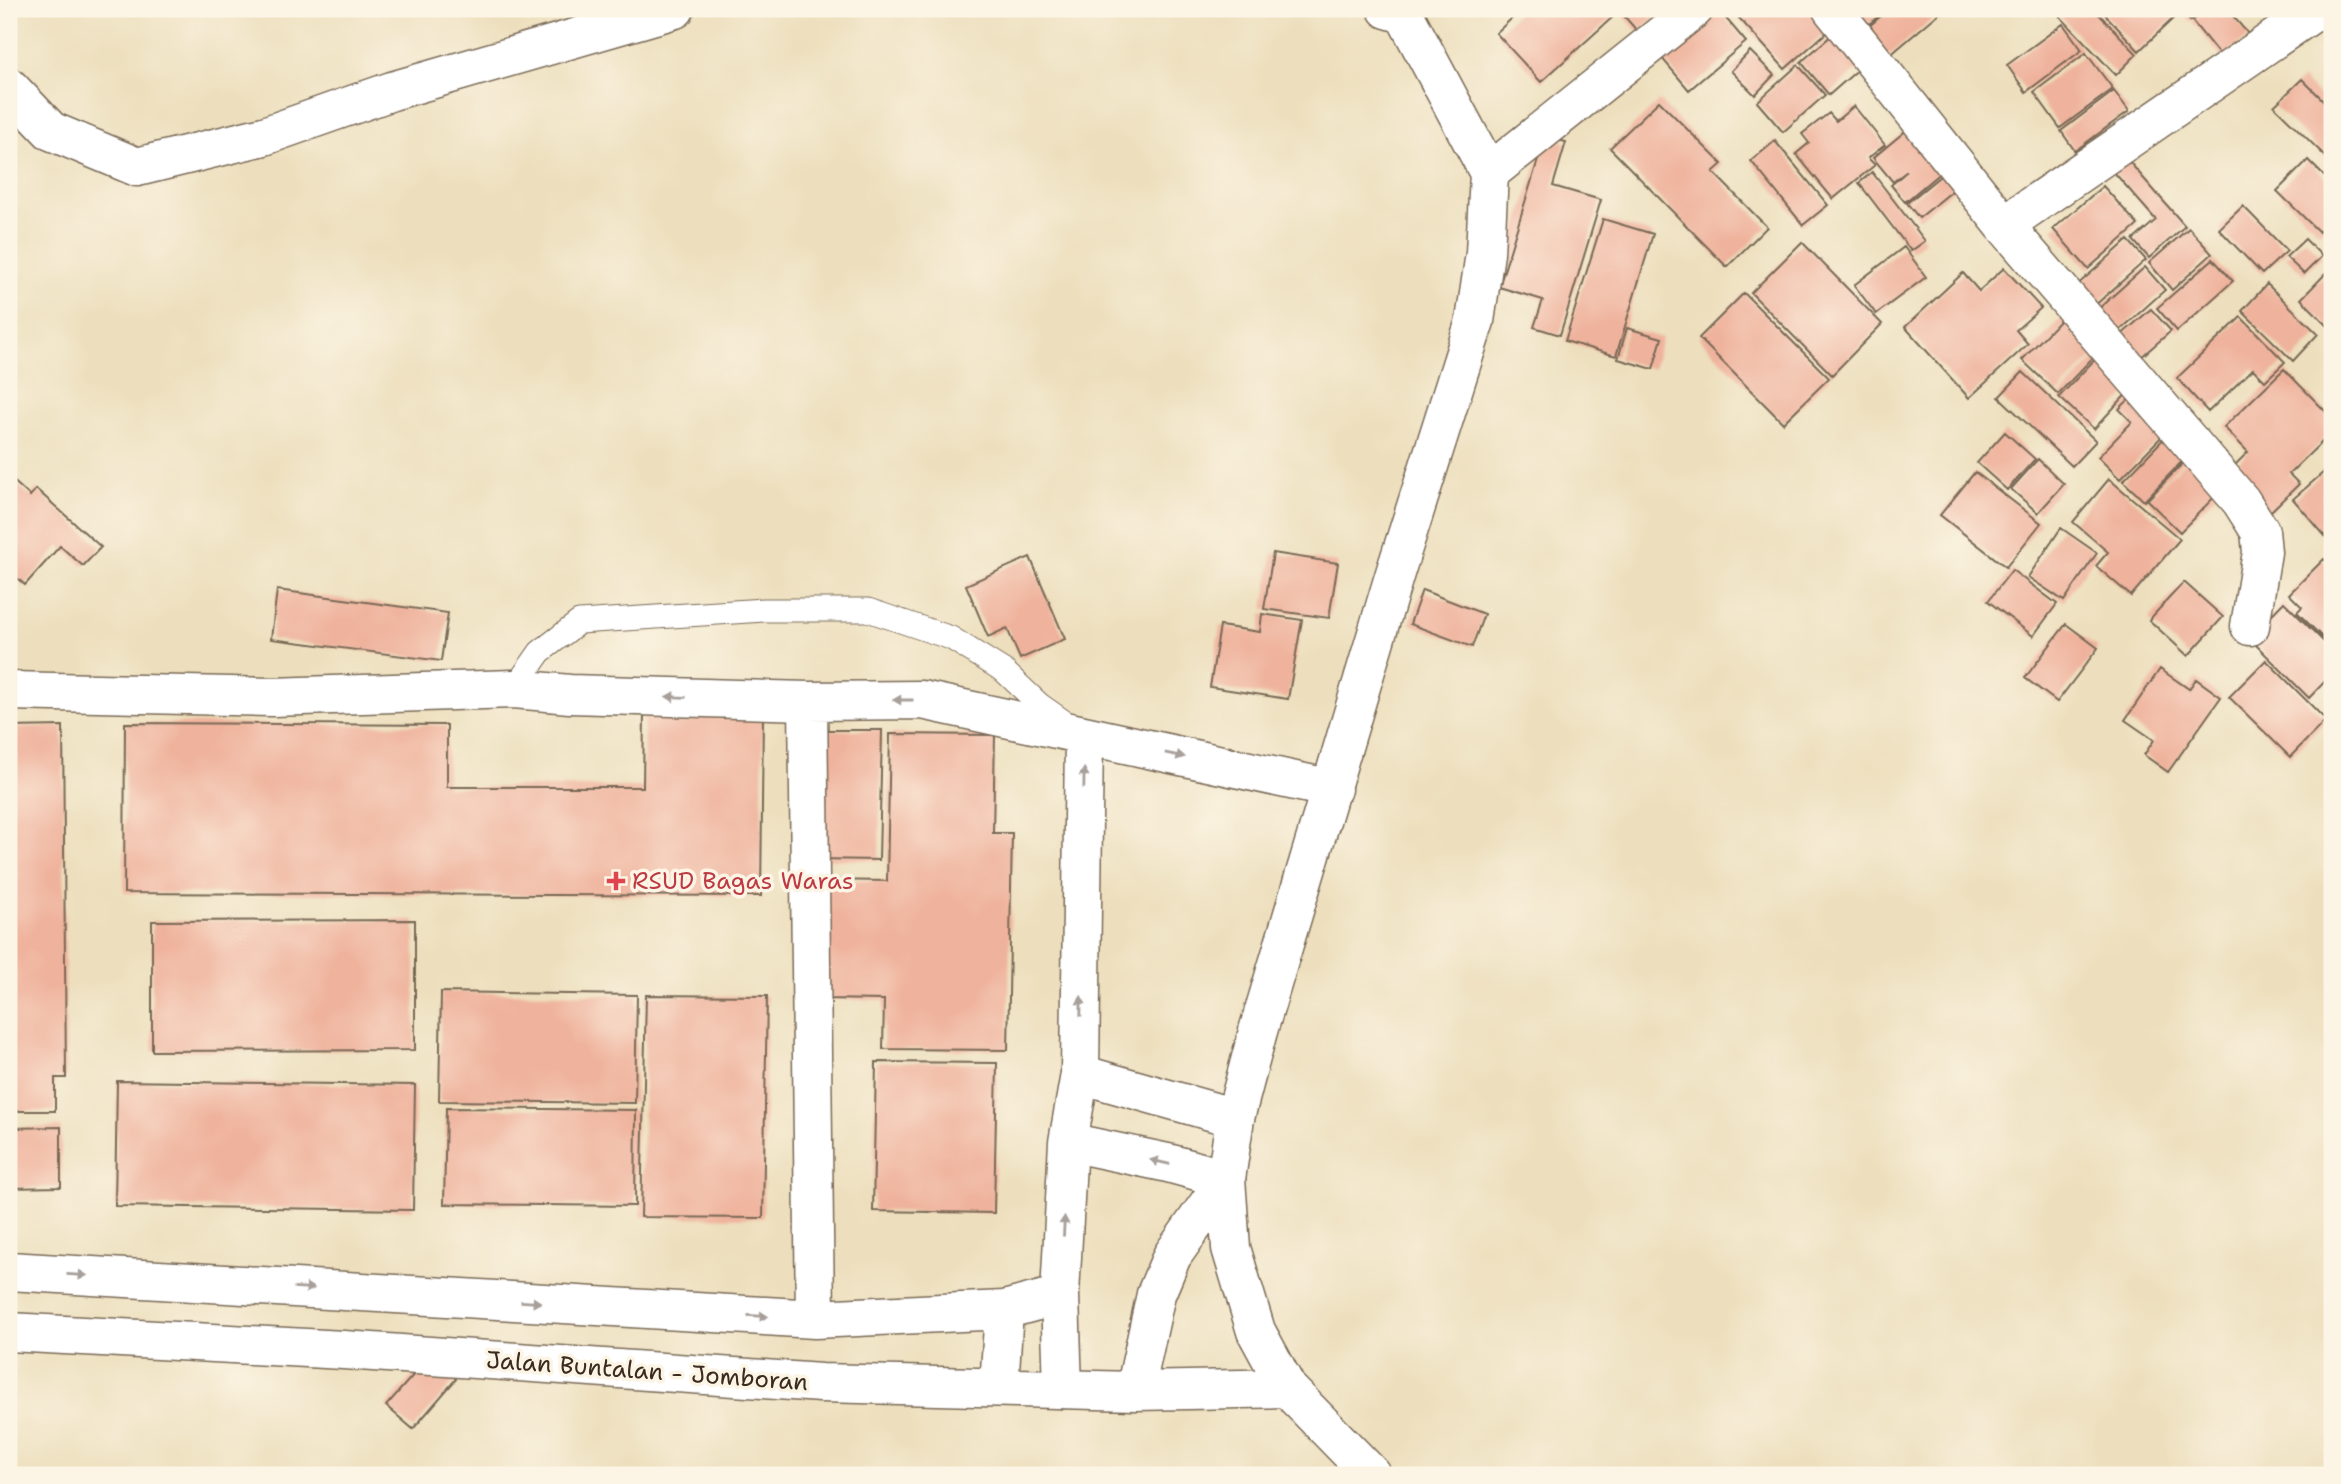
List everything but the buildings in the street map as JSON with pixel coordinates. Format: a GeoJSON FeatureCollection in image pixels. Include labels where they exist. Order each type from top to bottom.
{"type":"FeatureCollection","features":[{"type":"Feature","properties":{"kind":"street"},"geometry":{"type":"LineString","coordinates":[[9,87],[51,131],[137,167],[264,136],[392,92],[675,9]]}},
{"type":"Feature","properties":{"kind":"street"},"geometry":{"type":"LineString","coordinates":[[1489,173],[1694,9]]}},
{"type":"Feature","properties":{"kind":"street"},"geometry":{"type":"LineString","coordinates":[[1832,9],[2004,225],[2241,501],[2260,531],[2262,552],[2249,626]]}},
{"type":"Feature","properties":{"kind":"street"},"geometry":{"type":"LineString","coordinates":[[2004,225],[2318,9]]}},
{"type":"Feature","properties":{"kind":"street"},"geometry":{"type":"LineString","coordinates":[[1372,1475],[1287,1388],[1256,1331],[1231,1248],[1226,1179],[1235,1118],[1258,1031],[1395,573],[1475,321],[1485,253],[1489,173],[1399,10]]}},
{"type":"Feature","properties":{"kind":"street"},"geometry":{"type":"LineString","coordinates":[[9,691],[272,697],[514,690],[808,701],[922,700],[1332,789]]}},
{"type":"Feature","properties":{"kind":"street"},"geometry":{"type":"LineString","coordinates":[[808,701],[815,1319]]}},
{"type":"Feature","properties":{"kind":"street"},"geometry":{"type":"LineString","coordinates":[[1063,1390],[1060,1295],[1068,1142],[1080,1074],[1084,736]]}},
{"type":"Feature","properties":{"kind":"street"},"geometry":{"type":"LineString","coordinates":[[1080,1074],[1235,1118]]}},
{"type":"Feature","properties":{"kind":"street"},"geometry":{"type":"LineString","coordinates":[[1068,1142],[1168,1163],[1226,1179]]}},
{"type":"Feature","properties":{"kind":"street"},"geometry":{"type":"LineString","coordinates":[[1135,1391],[1156,1294],[1172,1256],[1226,1179]]}},
{"type":"Feature","properties":{"kind":"street"},"geometry":{"type":"LineString","coordinates":[[9,1271],[815,1319],[1004,1310],[1060,1295]]}},
{"type":"Feature","properties":{"kind":"street"},"geometry":{"type":"LineString","coordinates":[[999,1388],[1004,1310]]}},
{"type":"Feature","properties":{"kind":"street","name":"Jalan Buntalan - Jomboran"},"geometry":{"type":"LineString","coordinates":[[9,1332],[344,1350],[821,1383],[1135,1391],[1287,1388]]}},
{"type":"Feature","properties":{"kind":"lane"},"geometry":{"type":"LineString","coordinates":[[514,690],[540,652],[579,622],[764,610],[868,610],[951,638],[1004,671],[1040,705],[1084,736]]}},
{"type":"Feature","properties":{"kind":"place","name":"RSUD Bagas Waras"},"geometry":{"type":"Point","coordinates":[616,881]}}]}
